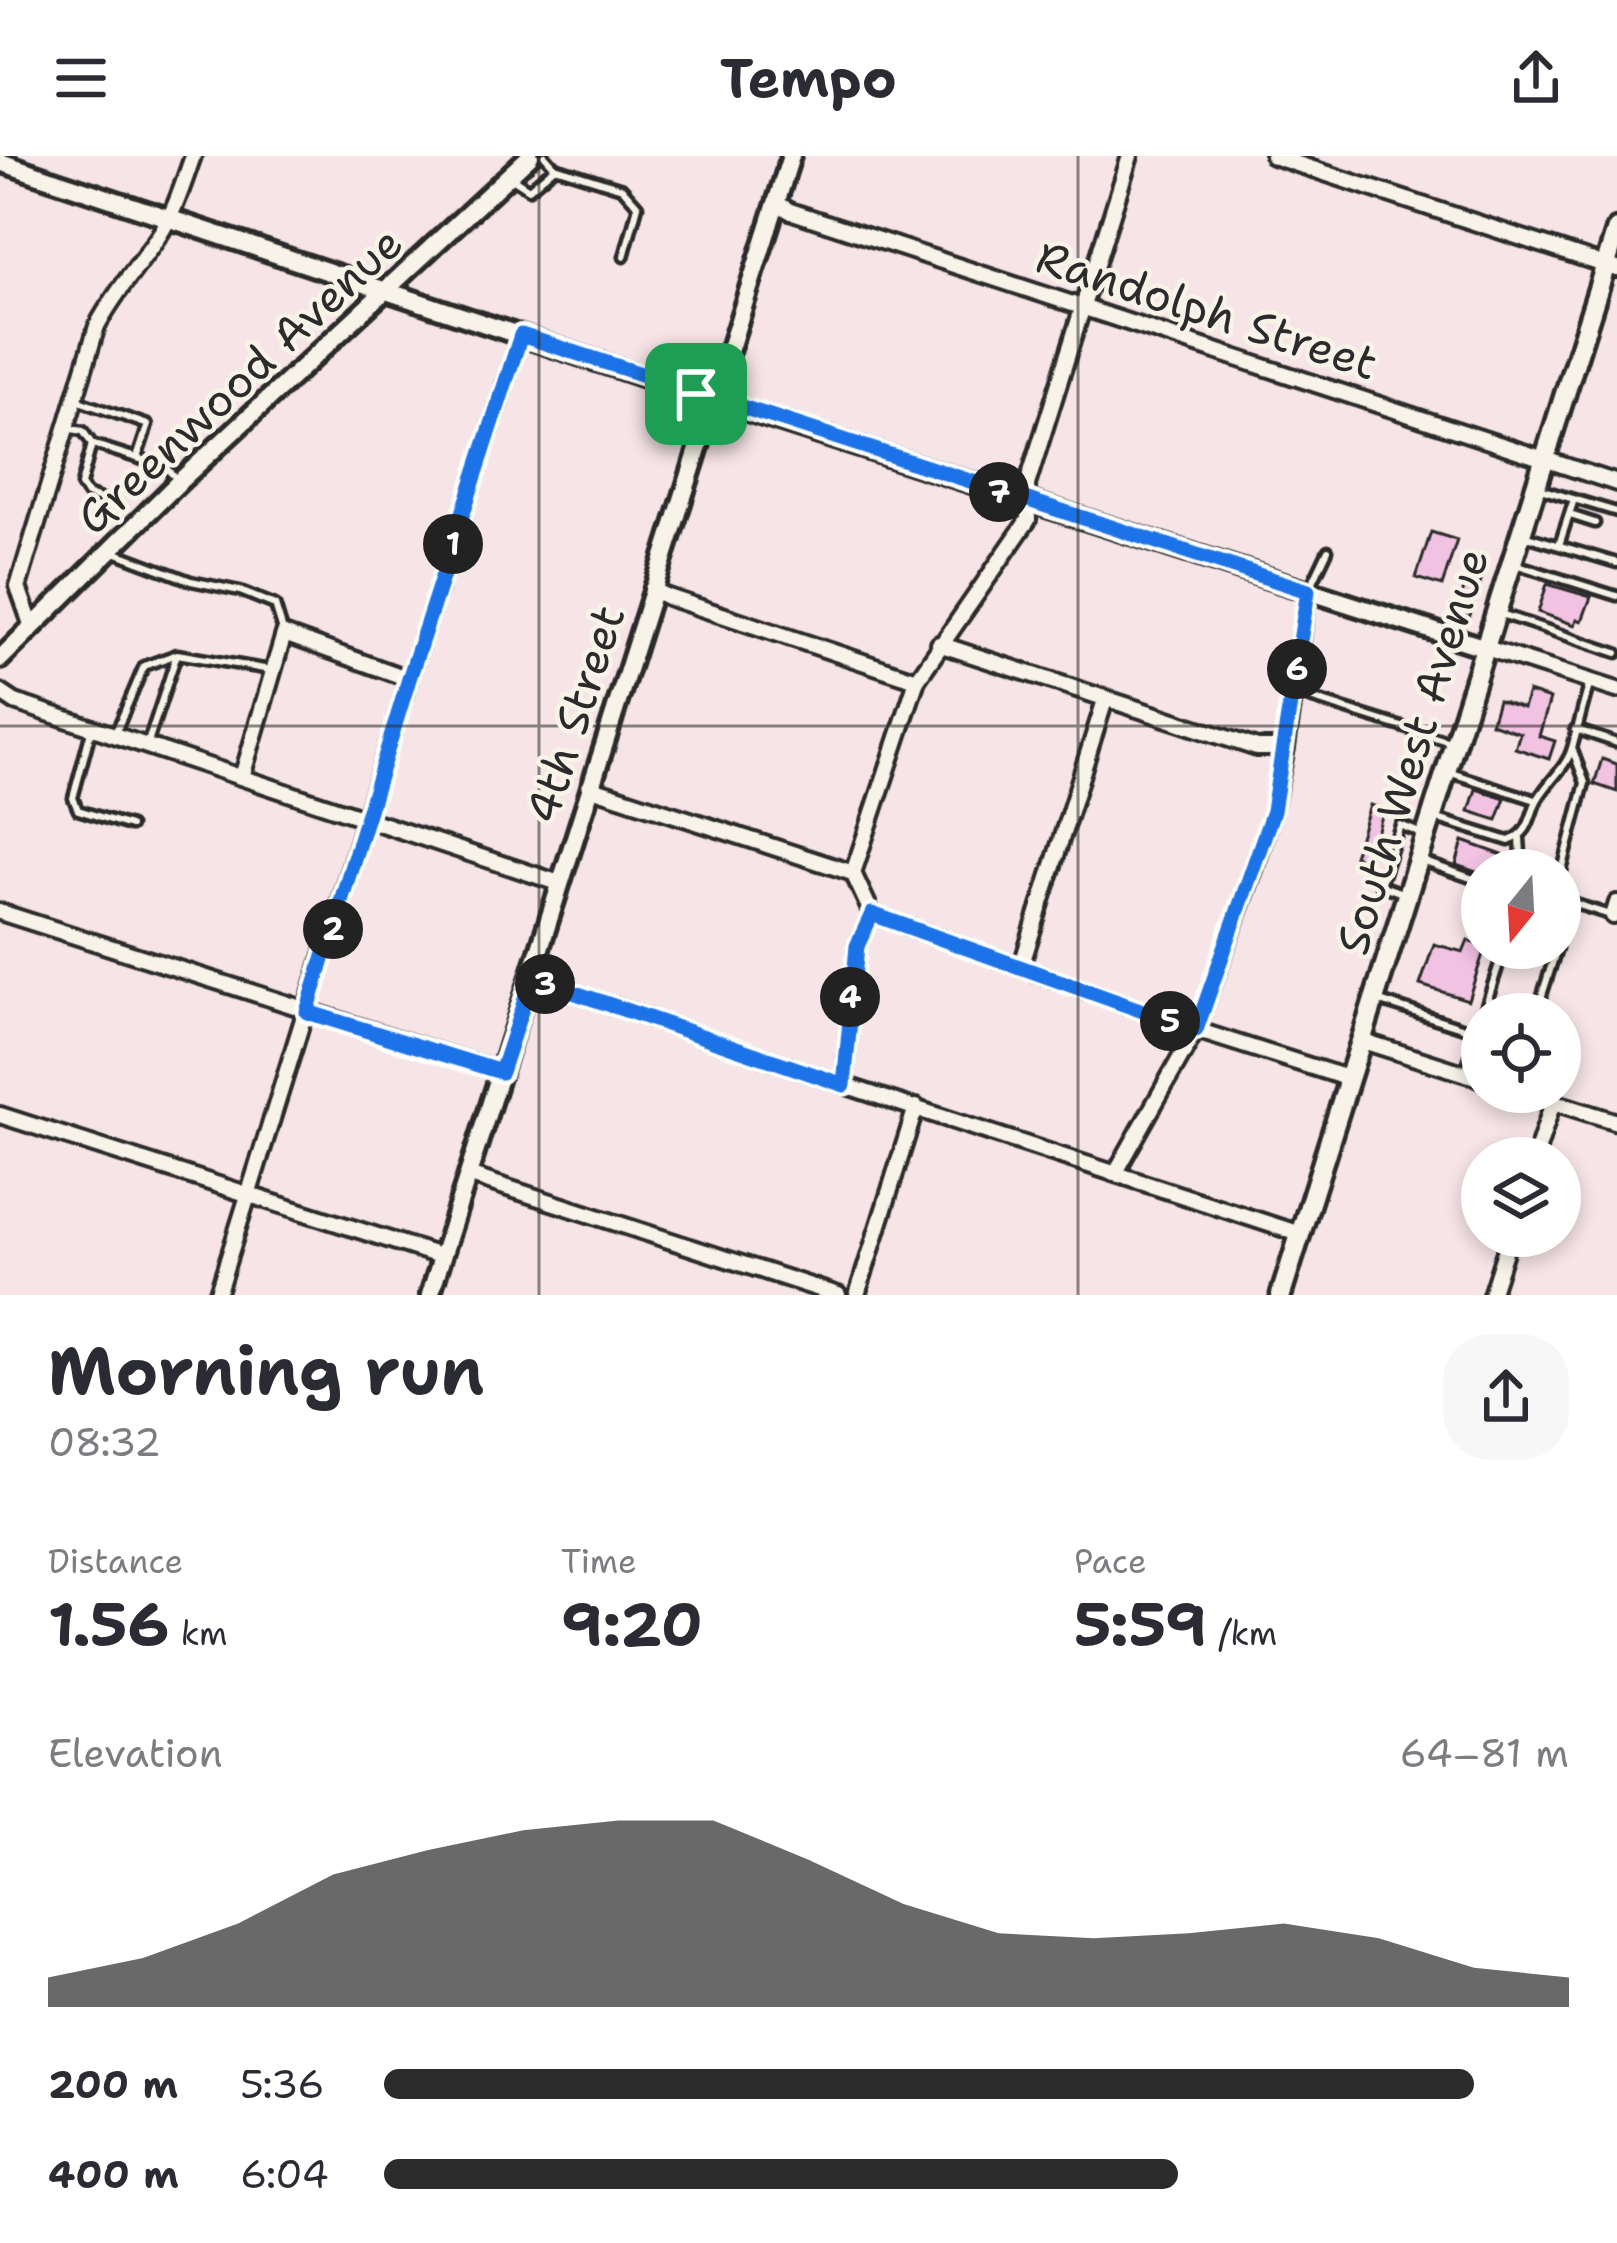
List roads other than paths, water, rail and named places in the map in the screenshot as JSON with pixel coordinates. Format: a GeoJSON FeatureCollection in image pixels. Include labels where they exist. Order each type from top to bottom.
{"type":"FeatureCollection","features":[{"type":"Feature","properties":{"kind":"main road","name":"South West Avenue"},"geometry":{"type":"LineString","coordinates":[[1281,1295],[1510,562],[1611,267],[1617,229]]}},
{"type":"Feature","properties":{"kind":"street"},"geometry":{"type":"LineString","coordinates":[[32,627],[18,587],[74,399],[108,304],[169,218],[193,156]]}},
{"type":"Feature","properties":{"kind":"street","name":"Greenwood Avenue"},"geometry":{"type":"LineString","coordinates":[[0,659],[180,481],[530,156]]}},
{"type":"Feature","properties":{"kind":"street","name":"4th Street"},"geometry":{"type":"LineString","coordinates":[[430,1295],[791,156]]}},
{"type":"Feature","properties":{"kind":"street"},"geometry":{"type":"LineString","coordinates":[[1130,156],[1027,485],[1028,520],[917,680],[853,873],[872,914],[1196,1030],[1350,1079]]}},
{"type":"Feature","properties":{"kind":"street"},"geometry":{"type":"LineString","coordinates":[[1274,156],[1611,267]]}},
{"type":"Feature","properties":{"kind":"street"},"geometry":{"type":"LineString","coordinates":[[0,162],[713,400],[1617,690]]}},
{"type":"Feature","properties":{"kind":"street","name":"Randolph Street"},"geometry":{"type":"LineString","coordinates":[[777,203],[1617,483]]}},
{"type":"Feature","properties":{"kind":"street"},"geometry":{"type":"LineString","coordinates":[[217,1295],[521,335]]}},
{"type":"Feature","properties":{"kind":"street"},"geometry":{"type":"LineString","coordinates":[[652,589],[917,680]]}},
{"type":"Feature","properties":{"kind":"street"},"geometry":{"type":"LineString","coordinates":[[1116,1172],[1196,1030],[1267,830],[1286,748],[1308,591]]}},
{"type":"Feature","properties":{"kind":"street"},"geometry":{"type":"LineString","coordinates":[[242,777],[284,634],[409,679]]}},
{"type":"Feature","properties":{"kind":"street"},"geometry":{"type":"LineString","coordinates":[[939,644],[1257,748],[1286,748]]}},
{"type":"Feature","properties":{"kind":"street"},"geometry":{"type":"LineString","coordinates":[[0,692],[15,702],[560,883]]}},
{"type":"Feature","properties":{"kind":"street"},"geometry":{"type":"LineString","coordinates":[[1021,967],[1105,700]]}},
{"type":"Feature","properties":{"kind":"street"},"geometry":{"type":"LineString","coordinates":[[590,787],[853,873]]}},
{"type":"Feature","properties":{"kind":"street"},"geometry":{"type":"LineString","coordinates":[[0,912],[501,1072]]}},
{"type":"Feature","properties":{"kind":"street"},"geometry":{"type":"LineString","coordinates":[[844,1085],[857,946],[872,914]]}},
{"type":"Feature","properties":{"kind":"street"},"geometry":{"type":"LineString","coordinates":[[532,978],[1300,1234]]}},
{"type":"Feature","properties":{"kind":"street"},"geometry":{"type":"LineString","coordinates":[[1364,1041],[1461,1073]]}},
{"type":"Feature","properties":{"kind":"street"},"geometry":{"type":"LineString","coordinates":[[857,1295],[916,1107]]}},
{"type":"Feature","properties":{"kind":"street"},"geometry":{"type":"LineString","coordinates":[[1581,1111],[1617,1122]]}},
{"type":"Feature","properties":{"kind":"street"},"geometry":{"type":"LineString","coordinates":[[0,1115],[443,1257]]}},
{"type":"Feature","properties":{"kind":"street"},"geometry":{"type":"LineString","coordinates":[[468,1175],[838,1295]]}},
{"type":"Feature","properties":{"kind":"street"},"geometry":{"type":"LineString","coordinates":[[1491,1295],[1503,1257]]}},
{"type":"Feature","properties":{"kind":"lane"},"geometry":{"type":"LineString","coordinates":[[545,156],[554,167],[630,194],[638,206],[624,257]]}},
{"type":"Feature","properties":{"kind":"lane"},"geometry":{"type":"LineString","coordinates":[[509,176],[529,189],[554,167]]}},
{"type":"Feature","properties":{"kind":"lane"},"geometry":{"type":"LineString","coordinates":[[74,399],[148,425],[137,458]]}},
{"type":"Feature","properties":{"kind":"lane"},"geometry":{"type":"LineString","coordinates":[[66,428],[83,431],[92,444],[164,467],[180,481]]}},
{"type":"Feature","properties":{"kind":"lane"},"geometry":{"type":"LineString","coordinates":[[92,444],[81,484],[87,494],[100,499]]}},
{"type":"Feature","properties":{"kind":"lane"},"geometry":{"type":"LineString","coordinates":[[1536,488],[1617,512]]}},
{"type":"Feature","properties":{"kind":"lane"},"geometry":{"type":"LineString","coordinates":[[1559,545],[1574,500]]}},
{"type":"Feature","properties":{"kind":"lane"},"geometry":{"type":"LineString","coordinates":[[1569,514],[1595,523]]}},
{"type":"Feature","properties":{"kind":"lane"},"geometry":{"type":"LineString","coordinates":[[1520,534],[1617,563]]}},
{"type":"Feature","properties":{"kind":"lane"},"geometry":{"type":"LineString","coordinates":[[109,550],[190,581],[240,591],[275,605],[284,634]]}},
{"type":"Feature","properties":{"kind":"lane"},"geometry":{"type":"LineString","coordinates":[[1308,591],[1328,550]]}},
{"type":"Feature","properties":{"kind":"lane"},"geometry":{"type":"LineString","coordinates":[[1510,562],[1617,596]]}},
{"type":"Feature","properties":{"kind":"lane"},"geometry":{"type":"LineString","coordinates":[[1495,611],[1617,652]]}},
{"type":"Feature","properties":{"kind":"lane"},"geometry":{"type":"LineString","coordinates":[[115,734],[144,666],[177,654],[274,671]]}},
{"type":"Feature","properties":{"kind":"lane"},"geometry":{"type":"LineString","coordinates":[[147,746],[177,654]]}},
{"type":"Feature","properties":{"kind":"lane"},"geometry":{"type":"LineString","coordinates":[[1408,895],[1380,885],[1400,826],[1462,826],[1509,841],[1520,837],[1532,821],[1536,800],[1572,748],[1590,682]]}},
{"type":"Feature","properties":{"kind":"lane"},"geometry":{"type":"LineString","coordinates":[[1294,693],[1454,743]]}},
{"type":"Feature","properties":{"kind":"lane"},"geometry":{"type":"LineString","coordinates":[[92,727],[74,798],[78,810],[130,826]]}},
{"type":"Feature","properties":{"kind":"lane"},"geometry":{"type":"LineString","coordinates":[[1575,729],[1617,743]]}},
{"type":"Feature","properties":{"kind":"lane"},"geometry":{"type":"LineString","coordinates":[[1568,849],[1585,783],[1572,748]]}},
{"type":"Feature","properties":{"kind":"lane"},"geometry":{"type":"LineString","coordinates":[[1445,772],[1536,800]]}},
{"type":"Feature","properties":{"kind":"lane"},"geometry":{"type":"LineString","coordinates":[[1520,837],[1521,849]]}},
{"type":"Feature","properties":{"kind":"lane"},"geometry":{"type":"LineString","coordinates":[[1418,860],[1461,875]]}},
{"type":"Feature","properties":{"kind":"lane"},"geometry":{"type":"LineString","coordinates":[[1581,905],[1615,910]]}},
{"type":"Feature","properties":{"kind":"lane"},"geometry":{"type":"LineString","coordinates":[[1376,1000],[1461,1027]]}}]}
